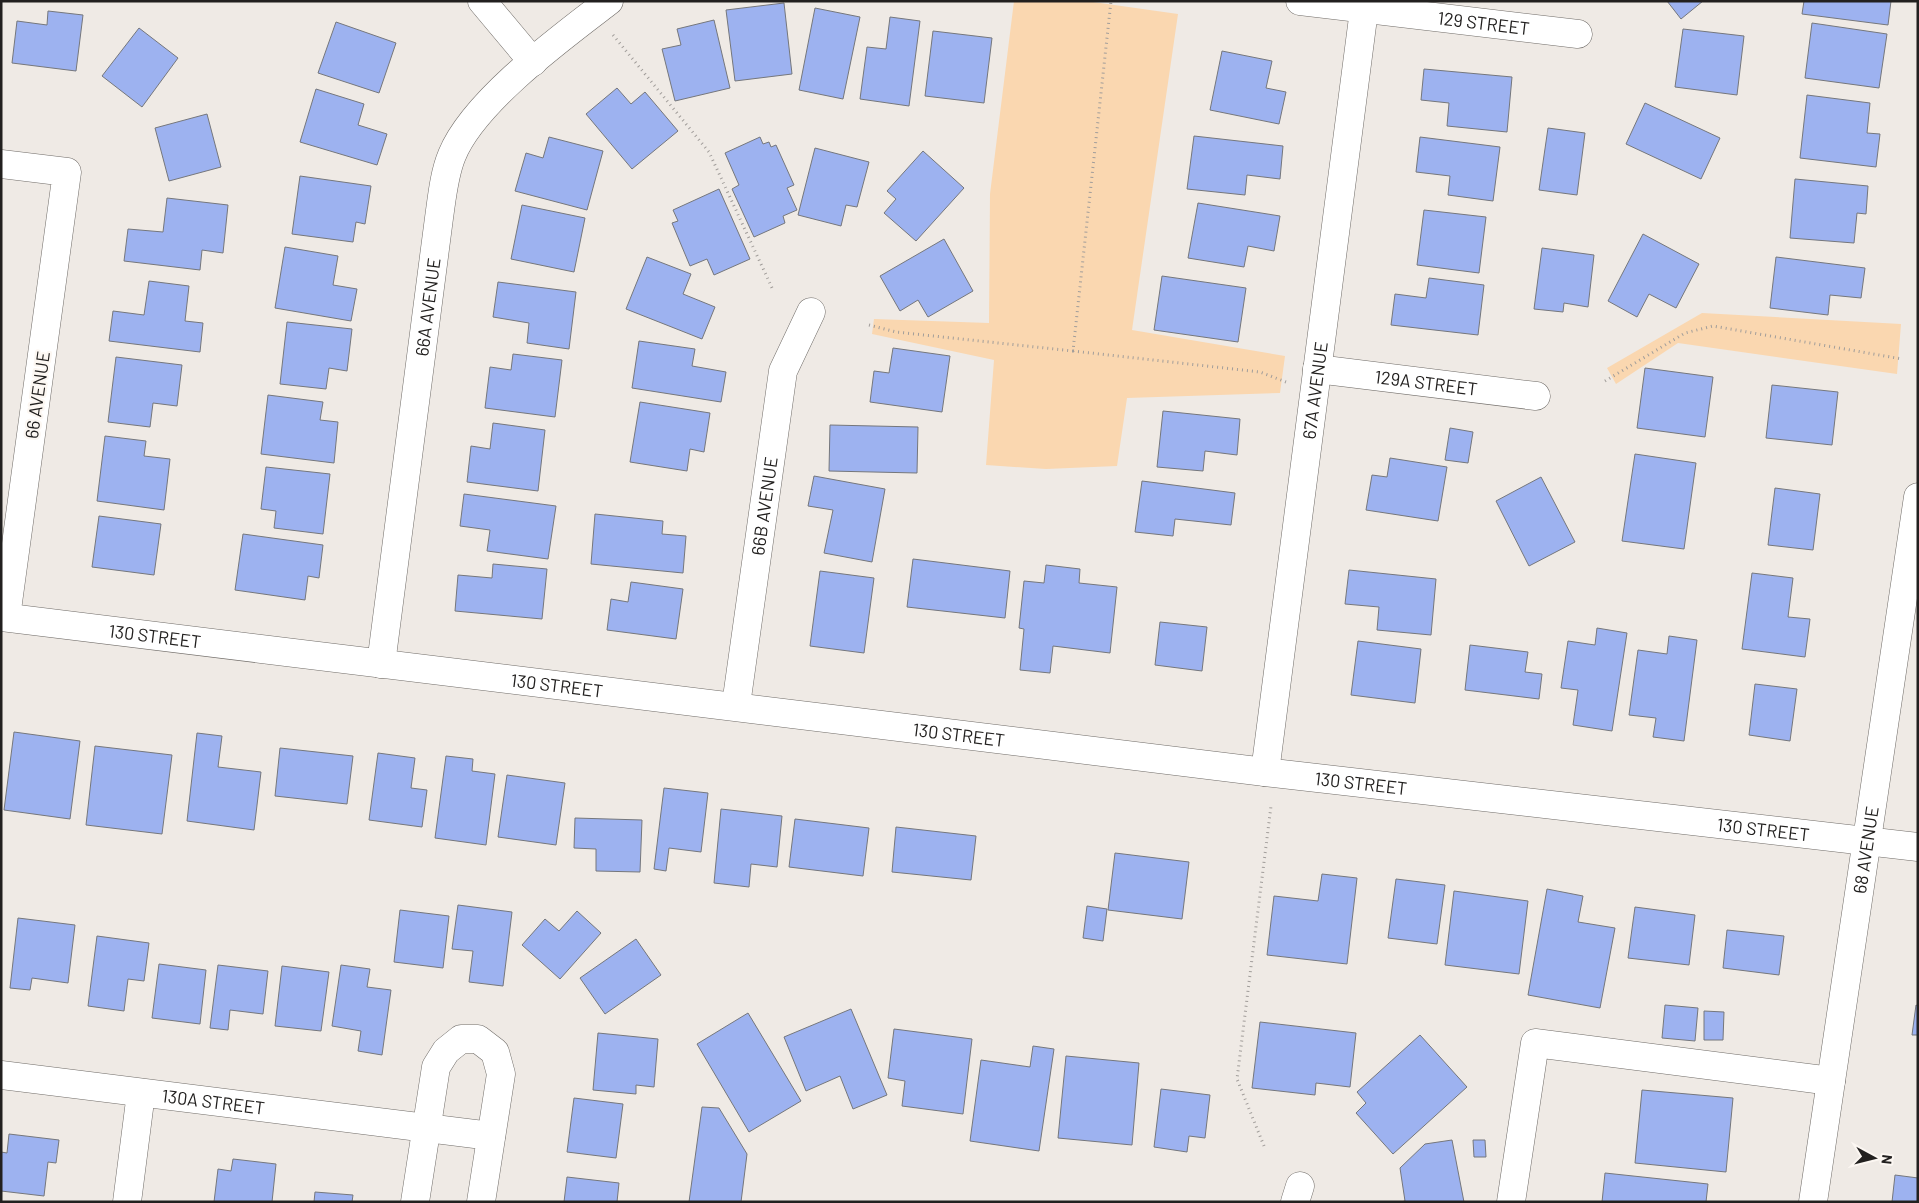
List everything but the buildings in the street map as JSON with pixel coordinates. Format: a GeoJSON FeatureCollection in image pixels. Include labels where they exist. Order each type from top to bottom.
{"type":"FeatureCollection","features":[{"type":"Feature","properties":{"kind":"street"},"geometry":{"type":"LineString","coordinates":[[482,1],[533,62]]}},
{"type":"Feature","properties":{"kind":"street","name":"129 STREET"},"geometry":{"type":"LineString","coordinates":[[1300,1],[1578,34]]}},
{"type":"Feature","properties":{"kind":"street","name":"67A AVENUE"},"geometry":{"type":"LineString","coordinates":[[1266,772],[1364,10]]}},
{"type":"Feature","properties":{"kind":"street","name":"66A AVENUE"},"geometry":{"type":"LineString","coordinates":[[381,664],[439,218],[446,175],[452,155],[470,122],[533,62],[604,14]]}},
{"type":"Feature","properties":{"kind":"street","name":"66 AVENUE"},"geometry":{"type":"LineString","coordinates":[[1,164],[67,172],[4,617]]}},
{"type":"Feature","properties":{"kind":"street","name":"66B AVENUE"},"geometry":{"type":"LineString","coordinates":[[736,706],[783,371],[811,312]]}},
{"type":"Feature","properties":{"kind":"street","name":"129A STREET"},"geometry":{"type":"LineString","coordinates":[[1318,370],[1536,396]]}},
{"type":"Feature","properties":{"kind":"street","name":"68 AVENUE"},"geometry":{"type":"LineString","coordinates":[[1813,1202],[1918,497]]}},
{"type":"Feature","properties":{"kind":"street","name":"130 STREET"},"geometry":{"type":"LineString","coordinates":[[4,617],[1266,772],[1918,847]]}},
{"type":"Feature","properties":{"kind":"street"},"geometry":{"type":"LineString","coordinates":[[415,1202],[436,1067],[446,1050],[460,1039],[478,1039],[495,1052],[501,1074],[481,1202]]}},
{"type":"Feature","properties":{"kind":"street"},"geometry":{"type":"LineString","coordinates":[[1511,1202],[1535,1043],[1831,1081]]}},
{"type":"Feature","properties":{"kind":"street","name":"130A STREET"},"geometry":{"type":"LineString","coordinates":[[1,1075],[491,1136]]}},
{"type":"Feature","properties":{"kind":"street"},"geometry":{"type":"LineString","coordinates":[[127,1202],[141,1093]]}},
{"type":"Feature","properties":{"kind":"path"},"geometry":{"type":"LineString","coordinates":[[1072,351],[1111,1]]}},
{"type":"Feature","properties":{"kind":"path"},"geometry":{"type":"LineString","coordinates":[[604,14],[709,152],[773,290]]}},
{"type":"Feature","properties":{"kind":"path"},"geometry":{"type":"LineString","coordinates":[[869,326],[896,332],[1260,372],[1294,385]]}},
{"type":"Feature","properties":{"kind":"path"},"geometry":{"type":"LineString","coordinates":[[1605,381],[1685,332],[1713,326],[1902,359]]}},
{"type":"Feature","properties":{"kind":"path"},"geometry":{"type":"LineString","coordinates":[[1264,1146],[1237,1079],[1271,806]]}},
{"type":"Feature","properties":{"kind":"shaded area"},"geometry":{"type":"Polygon","coordinates":[[[1014,1],[1086,1],[1178,14],[1132,330],[1285,356],[1280,393],[1127,398],[1117,466],[1046,469],[986,465],[994,360],[872,334],[874,319],[989,323],[990,194],[1014,1]]]}},
{"type":"Feature","properties":{"kind":"shaded area"},"geometry":{"type":"Polygon","coordinates":[[[1702,313],[1901,324],[1897,374],[1678,343],[1616,384],[1607,368],[1702,313]]]}}]}
